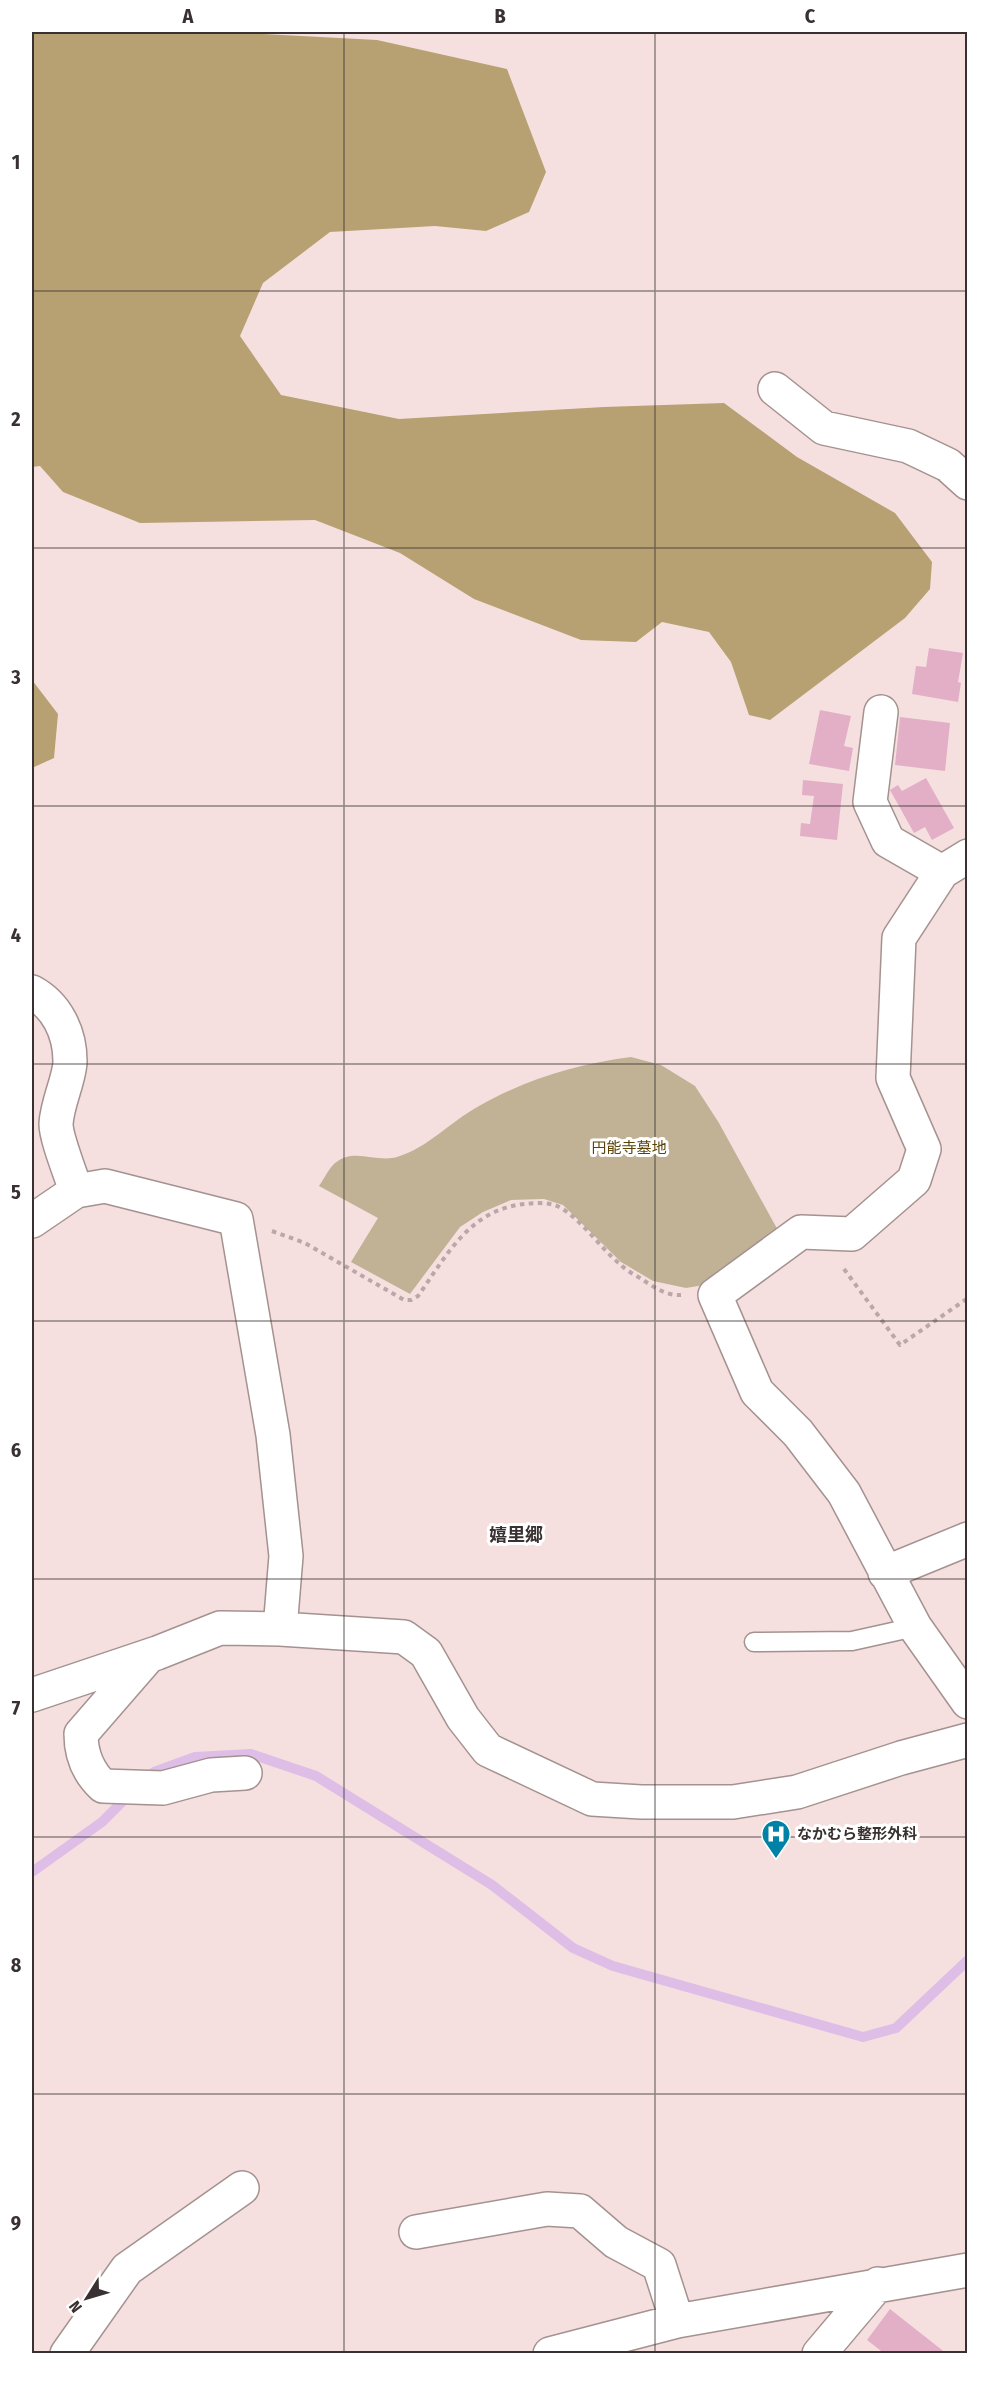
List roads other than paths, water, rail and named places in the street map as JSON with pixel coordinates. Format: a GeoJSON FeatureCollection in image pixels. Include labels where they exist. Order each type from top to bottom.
{"type":"FeatureCollection","features":[{"type":"Feature","properties":{"kind":"street"},"geometry":{"type":"LineString","coordinates":[[774,389],[824,428],[908,446],[948,465],[968,483]]}},
{"type":"Feature","properties":{"kind":"street"},"geometry":{"type":"LineString","coordinates":[[881,712],[870,802],[888,841],[955,864],[899,938],[893,1078],[924,1149],[915,1180],[852,1234],[801,1232],[715,1294],[757,1392],[798,1433],[844,1493],[915,1627],[968,1702]]}},
{"type":"Feature","properties":{"kind":"street"},"geometry":{"type":"LineString","coordinates":[[32,992],[46,1000],[64,1026],[70,1061],[56,1126],[76,1191]]}},
{"type":"Feature","properties":{"kind":"street"},"geometry":{"type":"LineString","coordinates":[[32,1221],[76,1191],[105,1186],[236,1219],[273,1435],[286,1556],[280,1629]]}},
{"type":"Feature","properties":{"kind":"street"},"geometry":{"type":"LineString","coordinates":[[885,1573],[968,1539]]}},
{"type":"Feature","properties":{"kind":"street"},"geometry":{"type":"LineString","coordinates":[[32,1695],[148,1656],[220,1628],[280,1629],[405,1637],[426,1653],[463,1718],[488,1750],[592,1799],[640,1802],[733,1802],[786,1794],[968,1740]]}},
{"type":"Feature","properties":{"kind":"street"},"geometry":{"type":"LineString","coordinates":[[148,1656],[81,1734],[81,1750],[93,1777],[103,1786],[163,1788],[211,1775],[245,1773]]}},
{"type":"Feature","properties":{"kind":"street"},"geometry":{"type":"LineString","coordinates":[[67,2354],[127,2269],[242,2188]]}},
{"type":"Feature","properties":{"kind":"street"},"geometry":{"type":"LineString","coordinates":[[416,2232],[547,2209],[580,2211],[616,2242],[659,2265],[677,2320]]}},
{"type":"Feature","properties":{"kind":"street"},"geometry":{"type":"LineString","coordinates":[[549,2354],[677,2320],[968,2270]]}},
{"type":"Feature","properties":{"kind":"street"},"geometry":{"type":"LineString","coordinates":[[819,2354],[878,2284]]}},
{"type":"Feature","properties":{"kind":"lane"},"geometry":{"type":"LineString","coordinates":[[754,1642],[852,1641],[915,1627]]}},
{"type":"Feature","properties":{"kind":"waterway"},"geometry":{"type":"LineString","coordinates":[[146,1779],[154,1772],[195,1757],[251,1754],[316,1776],[492,1885],[573,1948],[613,1966],[863,2037],[896,2028],[968,1960]]}},
{"type":"Feature","properties":{"kind":"waterway"},"geometry":{"type":"LineString","coordinates":[[32,1872],[102,1822],[130,1794]]}},
{"type":"Feature","properties":{"kind":"place","name":"なかむら整形外科"},"geometry":{"type":"Point","coordinates":[776,1860]}},
{"type":"Feature","properties":{"kind":"district","name":"嬉里郷"},"geometry":{"type":"Point","coordinates":[516,1535]}},
{"type":"Feature","properties":{"kind":"park label","name":"円能寺墓地"},"geometry":{"type":"Point","coordinates":[629,1148]}}]}
